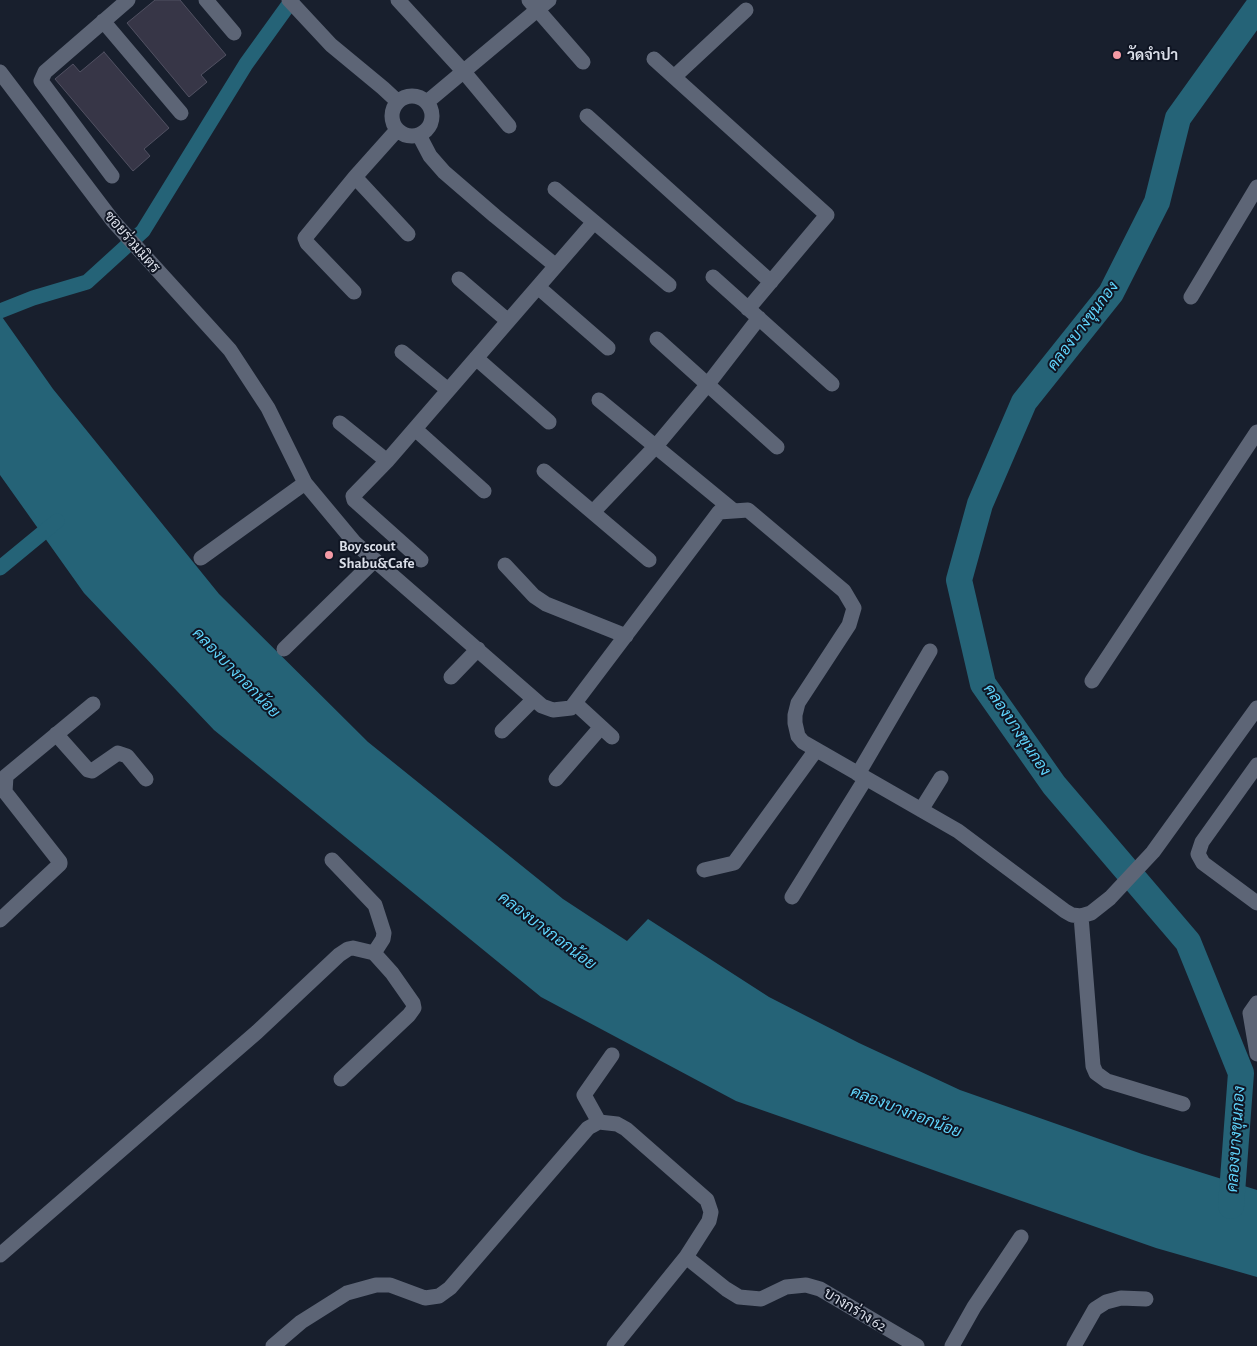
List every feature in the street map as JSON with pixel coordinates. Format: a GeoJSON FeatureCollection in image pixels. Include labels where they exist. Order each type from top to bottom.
{"type":"FeatureCollection","features":[{"type":"Feature","properties":{"kind":"street"},"geometry":{"type":"LineString","coordinates":[[112,176],[41,81],[45,72],[128,0]]}},
{"type":"Feature","properties":{"kind":"street"},"geometry":{"type":"LineString","coordinates":[[206,0],[234,33]]}},
{"type":"Feature","properties":{"kind":"street"},"geometry":{"type":"LineString","coordinates":[[289,0],[331,45],[397,101]]}},
{"type":"Feature","properties":{"kind":"street"},"geometry":{"type":"LineString","coordinates":[[398,0],[464,72],[509,126]]}},
{"type":"Feature","properties":{"kind":"street"},"geometry":{"type":"LineString","coordinates":[[427,102],[464,72],[538,3],[583,62]]}},
{"type":"Feature","properties":{"kind":"street"},"geometry":{"type":"LineString","coordinates":[[674,77],[746,10]]}},
{"type":"Feature","properties":{"kind":"street"},"geometry":{"type":"LineString","coordinates":[[104,21],[181,113]]}},
{"type":"Feature","properties":{"kind":"street"},"geometry":{"type":"LineString","coordinates":[[593,512],[656,446],[708,384],[754,314],[771,282],[827,215],[654,59]]}},
{"type":"Feature","properties":{"kind":"street","name":"ซอยร่วมมิตร"},"geometry":{"type":"LineString","coordinates":[[0,72],[112,221],[230,350],[268,408],[305,483],[355,543],[542,706],[553,710],[571,708],[576,703]]}},
{"type":"Feature","properties":{"kind":"street"},"geometry":{"type":"LineString","coordinates":[[412,96],[420,97],[427,102],[431,109],[432,117],[431,124],[426,131],[411,137],[403,135],[397,130],[392,123],[391,116],[397,101],[404,97],[412,96]]}},
{"type":"Feature","properties":{"kind":"street"},"geometry":{"type":"LineString","coordinates":[[587,116],[771,282]]}},
{"type":"Feature","properties":{"kind":"street"},"geometry":{"type":"LineString","coordinates":[[354,292],[306,244],[306,238],[397,130]]}},
{"type":"Feature","properties":{"kind":"street"},"geometry":{"type":"LineString","coordinates":[[419,135],[430,156],[444,172],[556,266]]}},
{"type":"Feature","properties":{"kind":"street"},"geometry":{"type":"LineString","coordinates":[[356,177],[408,234]]}},
{"type":"Feature","properties":{"kind":"street"},"geometry":{"type":"LineString","coordinates":[[1191,297],[1257,187]]}},
{"type":"Feature","properties":{"kind":"street"},"geometry":{"type":"LineString","coordinates":[[555,189],[669,285]]}},
{"type":"Feature","properties":{"kind":"street"},"geometry":{"type":"LineString","coordinates":[[421,560],[353,498],[594,222]]}},
{"type":"Feature","properties":{"kind":"street"},"geometry":{"type":"LineString","coordinates":[[713,276],[832,384]]}},
{"type":"Feature","properties":{"kind":"street"},"geometry":{"type":"LineString","coordinates":[[459,279],[508,321]]}},
{"type":"Feature","properties":{"kind":"street"},"geometry":{"type":"LineString","coordinates":[[538,287],[608,348]]}},
{"type":"Feature","properties":{"kind":"street"},"geometry":{"type":"LineString","coordinates":[[658,339],[777,447]]}},
{"type":"Feature","properties":{"kind":"street"},"geometry":{"type":"LineString","coordinates":[[402,352],[448,390]]}},
{"type":"Feature","properties":{"kind":"street"},"geometry":{"type":"LineString","coordinates":[[476,358],[549,422]]}},
{"type":"Feature","properties":{"kind":"street"},"geometry":{"type":"LineString","coordinates":[[599,400],[734,511]]}},
{"type":"Feature","properties":{"kind":"street"},"geometry":{"type":"LineString","coordinates":[[340,422],[387,461]]}},
{"type":"Feature","properties":{"kind":"street"},"geometry":{"type":"LineString","coordinates":[[415,429],[484,491]]}},
{"type":"Feature","properties":{"kind":"street"},"geometry":{"type":"LineString","coordinates":[[1092,680],[1257,432]]}},
{"type":"Feature","properties":{"kind":"street"},"geometry":{"type":"LineString","coordinates":[[544,471],[649,560]]}},
{"type":"Feature","properties":{"kind":"street"},"geometry":{"type":"LineString","coordinates":[[201,558],[305,483]]}},
{"type":"Feature","properties":{"kind":"street"},"geometry":{"type":"LineString","coordinates":[[556,779],[606,732],[576,703],[719,512],[748,510],[844,591],[854,608],[849,625],[798,703],[795,724],[798,736],[803,742],[958,831],[1072,915],[1081,916],[1092,913],[1110,898],[1153,852],[1257,708]]}},
{"type":"Feature","properties":{"kind":"street"},"geometry":{"type":"LineString","coordinates":[[284,649],[376,560]]}},
{"type":"Feature","properties":{"kind":"street"},"geometry":{"type":"LineString","coordinates":[[505,565],[534,596],[546,604],[626,636]]}},
{"type":"Feature","properties":{"kind":"street"},"geometry":{"type":"LineString","coordinates":[[451,676],[478,649]]}},
{"type":"Feature","properties":{"kind":"street"},"geometry":{"type":"LineString","coordinates":[[792,897],[862,776],[930,651]]}},
{"type":"Feature","properties":{"kind":"street"},"geometry":{"type":"LineString","coordinates":[[502,731],[534,699]]}},
{"type":"Feature","properties":{"kind":"street"},"geometry":{"type":"LineString","coordinates":[[0,920],[60,864],[59,858],[5,792],[7,774],[93,704]]}},
{"type":"Feature","properties":{"kind":"street"},"geometry":{"type":"LineString","coordinates":[[56,734],[88,770],[92,771],[118,752],[127,756],[146,779]]}},
{"type":"Feature","properties":{"kind":"street"},"geometry":{"type":"LineString","coordinates":[[704,870],[734,863],[816,750]]}},
{"type":"Feature","properties":{"kind":"street"},"geometry":{"type":"LineString","coordinates":[[1255,770],[1202,842],[1198,854],[1203,863],[1257,903]]}},
{"type":"Feature","properties":{"kind":"street"},"geometry":{"type":"LineString","coordinates":[[921,810],[941,778]]}},
{"type":"Feature","properties":{"kind":"street"},"geometry":{"type":"LineString","coordinates":[[332,860],[376,905],[384,939],[374,953]]}},
{"type":"Feature","properties":{"kind":"street"},"geometry":{"type":"LineString","coordinates":[[1081,916],[1093,1066],[1096,1073],[1107,1081],[1183,1104]]}},
{"type":"Feature","properties":{"kind":"street"},"geometry":{"type":"LineString","coordinates":[[0,1255],[257,1032],[339,955],[353,948],[374,953],[392,972],[413,1003],[414,1008],[409,1015],[341,1079]]}},
{"type":"Feature","properties":{"kind":"street"},"geometry":{"type":"LineString","coordinates":[[1257,1003],[1250,1013],[1257,1054]]}},
{"type":"Feature","properties":{"kind":"street"},"geometry":{"type":"LineString","coordinates":[[599,1122],[584,1095],[612,1055]]}},
{"type":"Feature","properties":{"kind":"street"},"geometry":{"type":"LineString","coordinates":[[273,1346],[301,1322],[347,1293],[376,1285],[390,1285],[425,1298],[439,1296],[450,1288],[588,1128],[599,1122],[617,1124],[626,1129],[707,1200],[711,1212],[709,1221],[686,1257],[614,1346]]}},
{"type":"Feature","properties":{"kind":"street"},"geometry":{"type":"LineString","coordinates":[[952,1346],[974,1307],[1021,1237]]}},
{"type":"Feature","properties":{"kind":"street","name":"บางกร่าง 62"},"geometry":{"type":"LineString","coordinates":[[686,1257],[739,1298],[761,1299],[786,1287],[806,1285],[820,1289],[890,1340],[917,1346]]}},
{"type":"Feature","properties":{"kind":"street"},"geometry":{"type":"LineString","coordinates":[[1074,1346],[1095,1309],[1106,1302],[1121,1298],[1146,1298]]}},
{"type":"Feature","properties":{"kind":"water","name":"คลองบางกอกน้อย"},"geometry":{"type":"Polygon","coordinates":[[[0,314],[53,389],[219,594],[368,742],[563,899],[627,941],[648,919],[769,997],[859,1043],[960,1090],[1142,1154],[1257,1190],[1257,1277],[1156,1248],[736,1101],[541,997],[214,730],[84,593],[0,475],[0,314]]]}},
{"type":"Feature","properties":{"kind":"building"},"geometry":{"type":"Polygon","coordinates":[[[155,0],[180,0],[226,55],[201,75],[207,82],[189,97],[127,23],[155,0]]]}},
{"type":"Feature","properties":{"kind":"building"},"geometry":{"type":"Polygon","coordinates":[[[104,52],[169,128],[144,149],[150,156],[133,171],[55,79],[73,64],[80,72],[104,52]]]}},
{"type":"Feature","properties":{"kind":"waterway"},"geometry":{"type":"LineString","coordinates":[[0,311],[33,298],[87,282],[143,231],[246,64],[292,0]]}},
{"type":"Feature","properties":{"kind":"waterway","name":"คลองบางขุนกอง"},"geometry":{"type":"LineString","coordinates":[[1231,1206],[1241,1073],[1188,942],[1054,785],[983,684],[959,580],[980,504],[1024,402],[1111,293],[1157,202],[1178,118],[1257,8]]}},
{"type":"Feature","properties":{"kind":"waterway"},"geometry":{"type":"LineString","coordinates":[[0,568],[57,521]]}},
{"type":"Feature","properties":{"kind":"place","name":"วัดจําปา"},"geometry":{"type":"Point","coordinates":[1117,55]}},
{"type":"Feature","properties":{"kind":"place","name":"Boy scout Shabu&Cafe"},"geometry":{"type":"Point","coordinates":[329,555]}}]}
